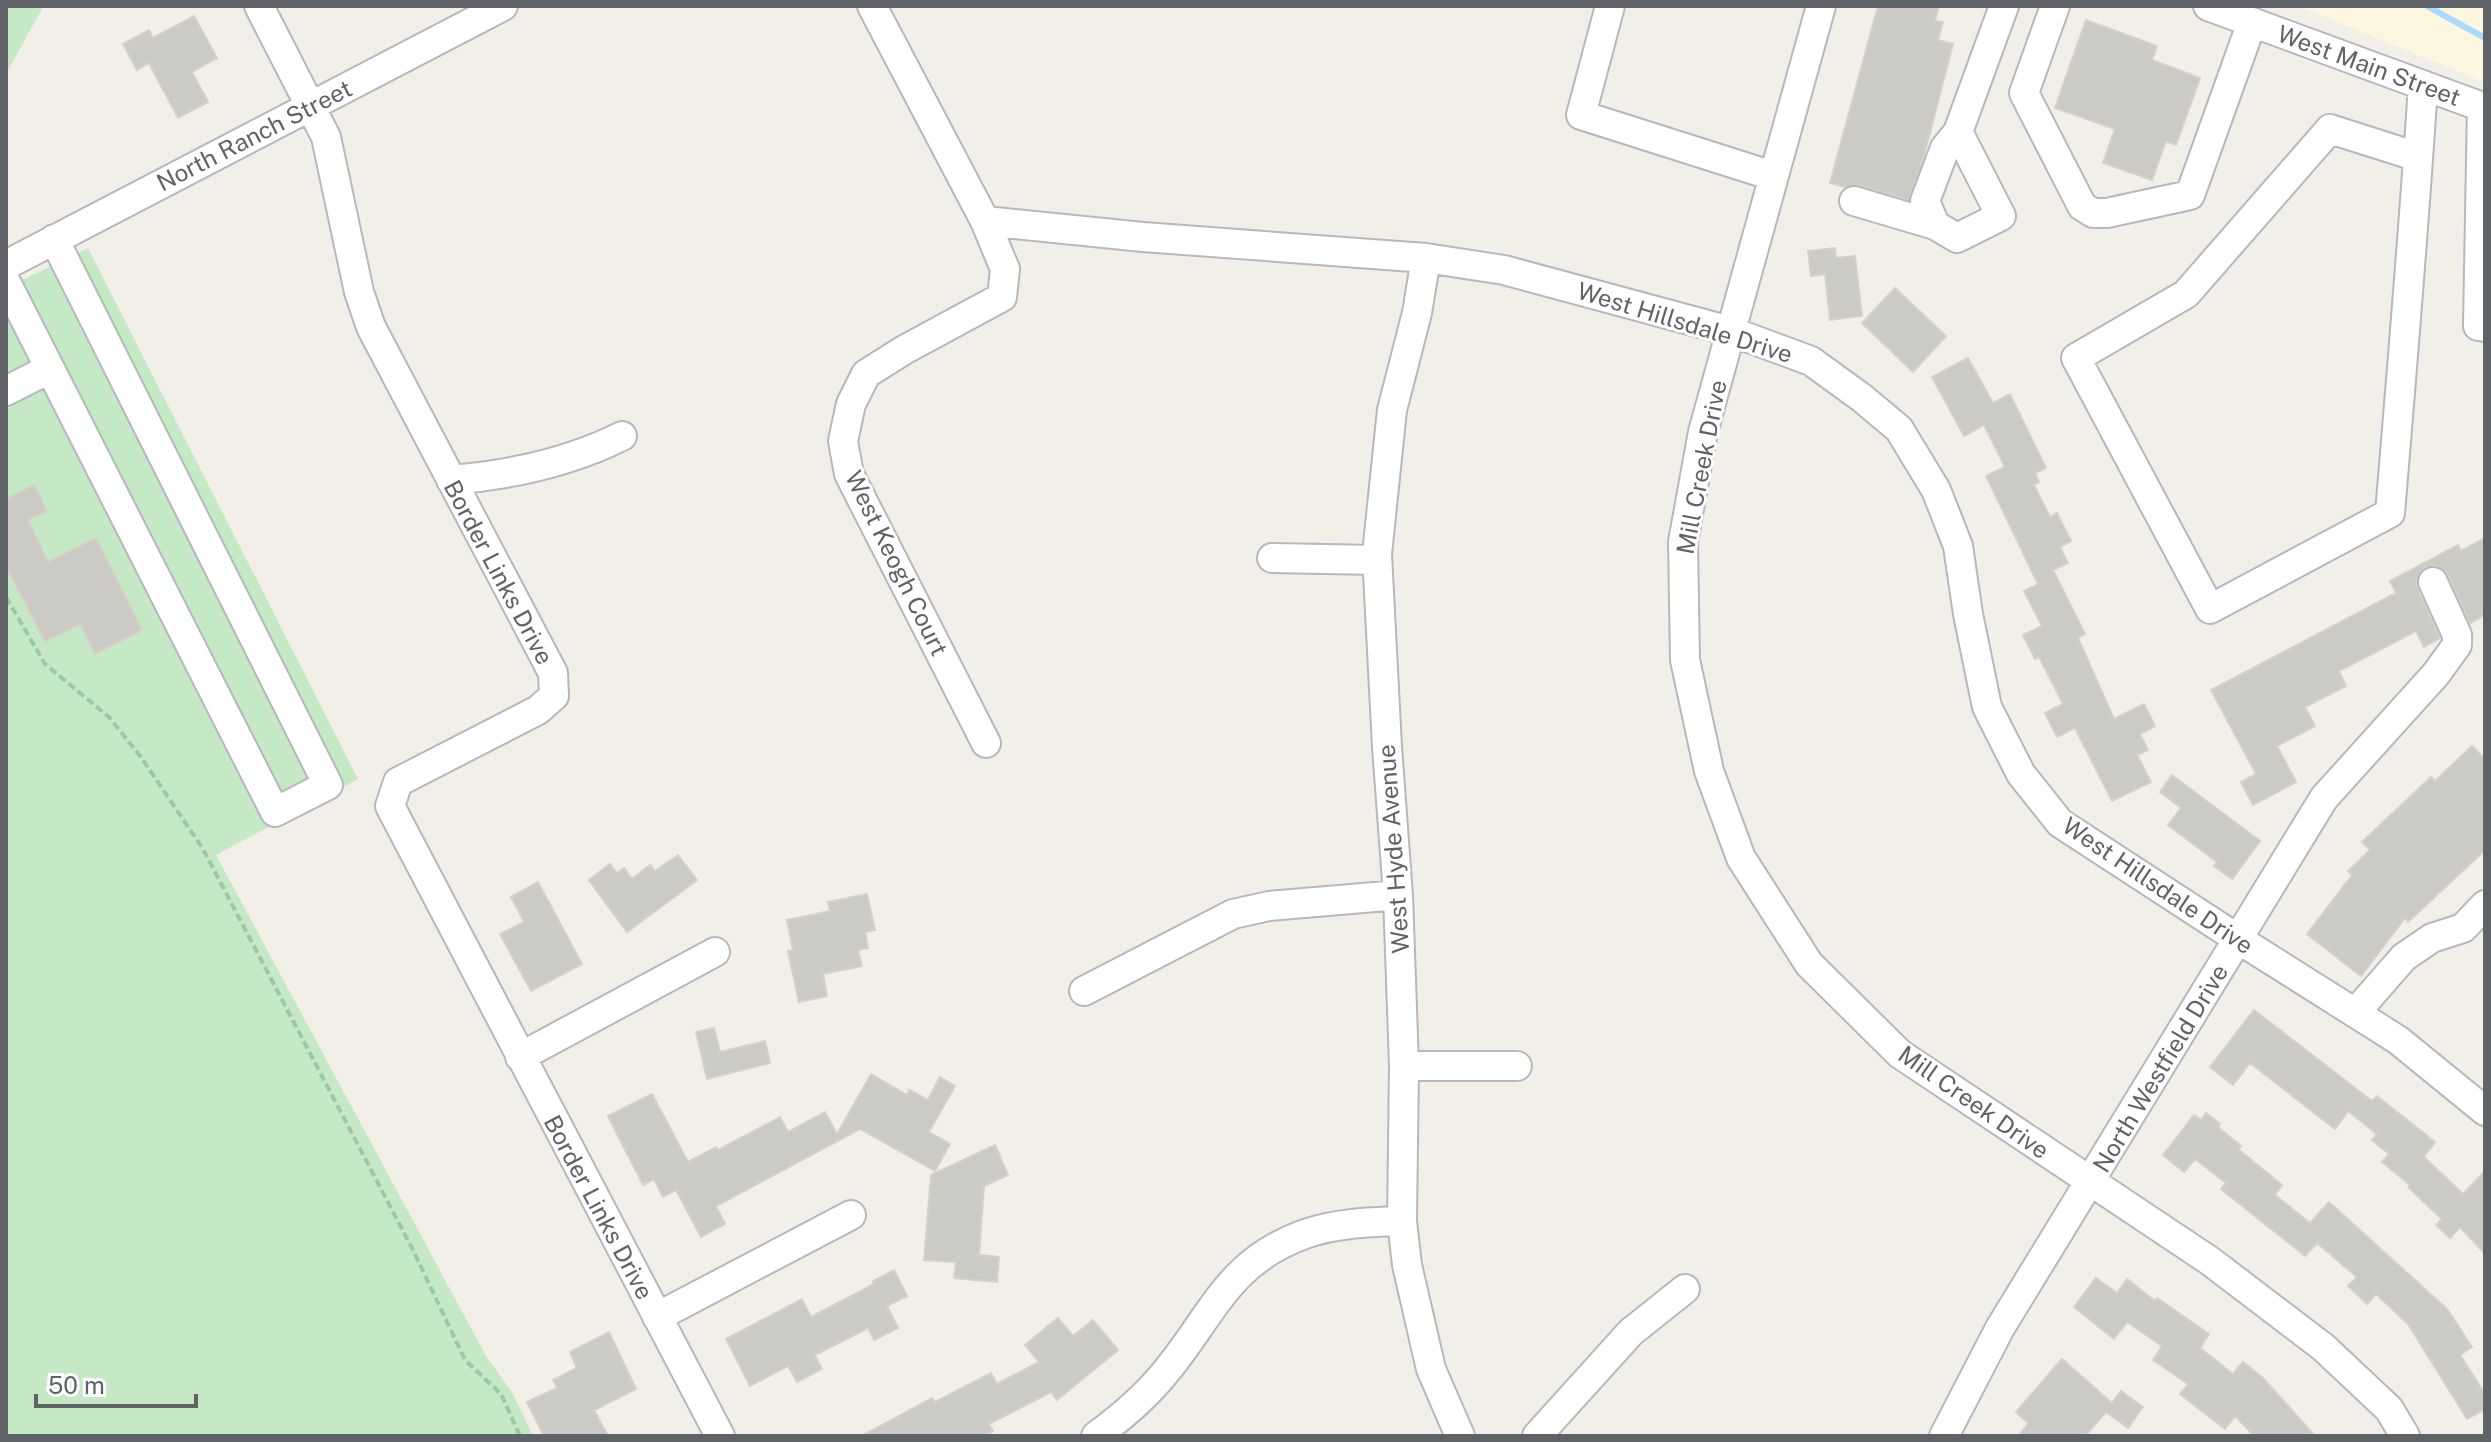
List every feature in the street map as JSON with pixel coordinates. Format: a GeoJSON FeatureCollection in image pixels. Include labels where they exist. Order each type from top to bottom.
{"type":"FeatureCollection","features":[{"type":"Feature","properties":{"kind":"street","name":"Border Links Drive"},"geometry":{"type":"LineString","coordinates":[[259,6],[326,137],[359,292],[371,327],[553,673],[554,696],[538,710],[398,782],[390,806],[720,1436]]}},
{"type":"Feature","properties":{"kind":"street","name":"North Ranch Street"},"geometry":{"type":"LineString","coordinates":[[6,265],[503,6]]}},
{"type":"Feature","properties":{"kind":"street"},"geometry":{"type":"LineString","coordinates":[[872,6],[985,221]]}},
{"type":"Feature","properties":{"kind":"street"},"geometry":{"type":"LineString","coordinates":[[1610,6],[1581,115],[1773,176]]}},
{"type":"Feature","properties":{"kind":"street","name":"Mill Creek Drive"},"geometry":{"type":"LineString","coordinates":[[1821,6],[1703,432],[1683,542],[1685,660],[1709,771],[1741,858],[1809,964],[1900,1054],[2210,1261],[2323,1347],[2389,1409],[2405,1436]]}},
{"type":"Feature","properties":{"kind":"street"},"geometry":{"type":"LineString","coordinates":[[1935,225],[1925,201],[1945,148],[1958,132],[2004,6]]}},
{"type":"Feature","properties":{"kind":"street"},"geometry":{"type":"LineString","coordinates":[[2055,6],[2024,93],[2082,206],[2093,213],[2107,213],[2190,195],[2252,22]]}},
{"type":"Feature","properties":{"kind":"street","name":"West Main Street"},"geometry":{"type":"LineString","coordinates":[[2208,6],[2483,107]]}},
{"type":"Feature","properties":{"kind":"street"},"geometry":{"type":"LineString","coordinates":[[2418,157],[2330,129],[2186,294],[2076,358],[2210,609],[2390,513],[2418,157],[2423,85]]}},
{"type":"Feature","properties":{"kind":"street"},"geometry":{"type":"LineString","coordinates":[[2483,107],[2478,326],[2485,327]]}},
{"type":"Feature","properties":{"kind":"street"},"geometry":{"type":"LineString","coordinates":[[1854,201],[1935,225],[1957,238],[2001,216],[1958,132]]}},
{"type":"Feature","properties":{"kind":"street","name":"West Hillsdale Drive"},"geometry":{"type":"LineString","coordinates":[[985,221],[1143,237],[1426,258],[1504,270],[1730,331],[1811,361],[1899,429],[1936,490],[1958,546],[1987,707],[2021,774],[2060,823],[2398,1040],[2485,1111]]}},
{"type":"Feature","properties":{"kind":"street","name":"West Keogh Court"},"geometry":{"type":"LineString","coordinates":[[985,221],[1005,269],[1002,297],[866,374],[851,404],[843,441],[849,474],[986,743]]}},
{"type":"Feature","properties":{"kind":"street"},"geometry":{"type":"LineString","coordinates":[[6,282],[275,812],[328,785],[54,239]]}},
{"type":"Feature","properties":{"kind":"street","name":"West Hyde Avenue"},"geometry":{"type":"LineString","coordinates":[[1426,258],[1417,313],[1392,410],[1377,560],[1398,895],[1404,1066],[1402,1221],[1407,1265],[1431,1369],[1460,1436]]}},
{"type":"Feature","properties":{"kind":"street"},"geometry":{"type":"LineString","coordinates":[[6,391],[49,369]]}},
{"type":"Feature","properties":{"kind":"street"},"geometry":{"type":"LineString","coordinates":[[451,480],[534,468],[587,453],[622,436]]}},
{"type":"Feature","properties":{"kind":"street"},"geometry":{"type":"LineString","coordinates":[[1272,558],[1377,560]]}},
{"type":"Feature","properties":{"kind":"street","name":"North Westfield Drive"},"geometry":{"type":"LineString","coordinates":[[1944,1436],[2000,1328],[2324,798],[2436,674],[2457,645],[2457,635],[2433,582]]}},
{"type":"Feature","properties":{"kind":"street"},"geometry":{"type":"LineString","coordinates":[[1084,991],[1233,914],[1269,906],[1398,895]]}},
{"type":"Feature","properties":{"kind":"street"},"geometry":{"type":"LineString","coordinates":[[2355,1013],[2404,957],[2432,938],[2463,928],[2485,905]]}},
{"type":"Feature","properties":{"kind":"street"},"geometry":{"type":"LineString","coordinates":[[520,1057],[715,952]]}},
{"type":"Feature","properties":{"kind":"street"},"geometry":{"type":"LineString","coordinates":[[1404,1066],[1517,1066]]}},
{"type":"Feature","properties":{"kind":"street"},"geometry":{"type":"LineString","coordinates":[[657,1317],[851,1215]]}},
{"type":"Feature","properties":{"kind":"street"},"geometry":{"type":"LineString","coordinates":[[1096,1436],[1133,1408],[1169,1368],[1218,1296],[1253,1261],[1305,1234],[1358,1223],[1402,1221]]}},
{"type":"Feature","properties":{"kind":"street"},"geometry":{"type":"LineString","coordinates":[[1537,1436],[1631,1332],[1685,1289]]}},
{"type":"Feature","properties":{"kind":"path"},"geometry":{"type":"LineString","coordinates":[[6,597],[45,664],[109,717],[141,757],[203,849],[413,1250],[465,1360],[501,1394],[520,1436]]}},
{"type":"Feature","properties":{"kind":"shaded area"},"geometry":{"type":"Polygon","coordinates":[[[2298,6],[2485,6],[2485,82],[2298,6]]]}},
{"type":"Feature","properties":{"kind":"green space"},"geometry":{"type":"Polygon","coordinates":[[[6,6],[43,7],[6,74],[6,6]]]}},
{"type":"Feature","properties":{"kind":"green space"},"geometry":{"type":"Polygon","coordinates":[[[88,248],[358,779],[216,855],[486,1356],[513,1394],[533,1436],[6,1436],[6,288],[88,248]]]}},
{"type":"Feature","properties":{"kind":"building"},"geometry":{"type":"Polygon","coordinates":[[[1878,6],[1939,6],[1935,21],[1943,22],[1938,40],[1953,44],[1909,200],[1859,185],[1845,187],[1830,183],[1878,6]]]}},
{"type":"Feature","properties":{"kind":"building"},"geometry":{"type":"Polygon","coordinates":[[[194,16],[217,58],[192,72],[208,102],[178,118],[149,63],[137,70],[123,44],[149,30],[153,38],[194,16]]]}},
{"type":"Feature","properties":{"kind":"building"},"geometry":{"type":"Polygon","coordinates":[[[2086,20],[2157,46],[2152,60],[2200,78],[2176,145],[2166,141],[2152,180],[2103,163],[2115,129],[2055,108],[2086,20]]]}},
{"type":"Feature","properties":{"kind":"building"},"geometry":{"type":"Polygon","coordinates":[[[1835,248],[1836,258],[1855,256],[1862,316],[1830,320],[1825,274],[1811,276],[1808,251],[1835,248]]]}},
{"type":"Feature","properties":{"kind":"building"},"geometry":{"type":"Polygon","coordinates":[[[1895,288],[1946,336],[1913,372],[1862,323],[1895,288]]]}},
{"type":"Feature","properties":{"kind":"building"},"geometry":{"type":"Polygon","coordinates":[[[1968,358],[1993,403],[2010,394],[2046,468],[2035,473],[2039,482],[2034,485],[2050,517],[2057,513],[2071,541],[2060,547],[2068,563],[2053,570],[2085,634],[2078,638],[2114,719],[2144,704],[2155,726],[2140,734],[2148,750],[2137,755],[2151,782],[2112,801],[2075,728],[2057,737],[2045,713],[2063,704],[2039,657],[2035,659],[2023,635],[2042,626],[2024,591],[2038,584],[1986,476],[2005,467],[1984,425],[1964,436],[1932,377],[1968,358]]]}},
{"type":"Feature","properties":{"kind":"building"},"geometry":{"type":"Polygon","coordinates":[[[34,485],[47,511],[28,520],[48,562],[96,538],[142,630],[95,654],[80,624],[45,642],[6,566],[6,499],[34,485]]]}},
{"type":"Feature","properties":{"kind":"building"},"geometry":{"type":"Polygon","coordinates":[[[2485,538],[2485,615],[2470,623],[2448,574],[2435,565],[2425,567],[2416,580],[2417,588],[2440,638],[2424,647],[2416,631],[2339,671],[2346,686],[2305,707],[2315,726],[2277,746],[2296,782],[2253,805],[2241,782],[2256,774],[2211,690],[2396,593],[2390,581],[2458,545],[2461,551],[2485,538]]]}},
{"type":"Feature","properties":{"kind":"building"},"geometry":{"type":"Polygon","coordinates":[[[2472,746],[2485,759],[2485,850],[2408,922],[2405,918],[2361,976],[2307,934],[2352,875],[2348,871],[2370,850],[2362,842],[2431,777],[2435,781],[2472,746]]]}},
{"type":"Feature","properties":{"kind":"building"},"geometry":{"type":"Polygon","coordinates":[[[2172,775],[2260,841],[2232,879],[2214,866],[2217,862],[2168,825],[2181,808],[2160,792],[2172,775]]]}},
{"type":"Feature","properties":{"kind":"building"},"geometry":{"type":"Polygon","coordinates":[[[678,855],[697,880],[627,932],[589,880],[610,864],[617,873],[624,868],[632,879],[650,865],[655,871],[678,855]]]}},
{"type":"Feature","properties":{"kind":"building"},"geometry":{"type":"Polygon","coordinates":[[[538,882],[582,964],[531,991],[500,934],[524,922],[511,897],[538,882]]]}},
{"type":"Feature","properties":{"kind":"building"},"geometry":{"type":"Polygon","coordinates":[[[867,894],[875,930],[865,932],[868,948],[858,950],[862,966],[823,974],[827,996],[799,1002],[788,951],[793,950],[787,920],[830,911],[828,902],[867,894]]]}},
{"type":"Feature","properties":{"kind":"building"},"geometry":{"type":"Polygon","coordinates":[[[2254,1010],[2372,1101],[2377,1096],[2435,1142],[2424,1157],[2463,1194],[2485,1171],[2485,1254],[2460,1227],[2450,1238],[2436,1225],[2442,1219],[2408,1187],[2410,1185],[2382,1162],[2389,1154],[2372,1140],[2377,1134],[2348,1111],[2335,1129],[2250,1063],[2233,1085],[2210,1067],[2254,1010]]]}},
{"type":"Feature","properties":{"kind":"building"},"geometry":{"type":"Polygon","coordinates":[[[714,1028],[720,1052],[765,1041],[770,1063],[707,1079],[696,1032],[714,1028]]]}},
{"type":"Feature","properties":{"kind":"building"},"geometry":{"type":"Polygon","coordinates":[[[871,1074],[907,1095],[909,1090],[928,1100],[940,1077],[955,1086],[929,1132],[950,1144],[935,1171],[860,1129],[716,1206],[725,1224],[701,1237],[676,1190],[663,1197],[654,1179],[643,1185],[608,1116],[652,1094],[688,1162],[716,1147],[718,1150],[780,1117],[788,1132],[825,1112],[837,1134],[871,1074]]]}},
{"type":"Feature","properties":{"kind":"building"},"geometry":{"type":"Polygon","coordinates":[[[2206,1113],[2241,1146],[2238,1149],[2282,1185],[2275,1195],[2310,1223],[2329,1202],[2447,1309],[2472,1347],[2460,1355],[2485,1394],[2485,1409],[2467,1419],[2408,1324],[2376,1294],[2367,1304],[2348,1286],[2357,1277],[2317,1243],[2305,1256],[2221,1189],[2226,1183],[2195,1159],[2184,1172],[2163,1155],[2194,1115],[2201,1120],[2206,1113]]]}},
{"type":"Feature","properties":{"kind":"building"},"geometry":{"type":"Polygon","coordinates":[[[995,1145],[1008,1175],[984,1186],[979,1255],[999,1257],[997,1282],[954,1278],[956,1262],[924,1260],[931,1175],[995,1145]]]}},
{"type":"Feature","properties":{"kind":"building"},"geometry":{"type":"Polygon","coordinates":[[[894,1270],[907,1296],[887,1306],[898,1328],[874,1340],[868,1328],[815,1355],[822,1369],[797,1382],[788,1366],[750,1386],[726,1339],[802,1299],[811,1317],[894,1270]]]}},
{"type":"Feature","properties":{"kind":"building"},"geometry":{"type":"Polygon","coordinates":[[[2096,1278],[2117,1293],[2127,1279],[2155,1301],[2157,1298],[2209,1334],[2200,1348],[2233,1374],[2243,1362],[2263,1378],[2315,1436],[2254,1436],[2235,1416],[2225,1429],[2180,1394],[2188,1384],[2153,1360],[2162,1346],[2127,1322],[2114,1339],[2074,1307],[2096,1278]]]}},
{"type":"Feature","properties":{"kind":"building"},"geometry":{"type":"Polygon","coordinates":[[[1058,1318],[1073,1336],[1093,1320],[1118,1350],[1057,1400],[1051,1392],[989,1424],[993,1431],[983,1436],[862,1436],[932,1398],[935,1402],[991,1373],[997,1384],[1039,1362],[1025,1345],[1058,1318]]]}},
{"type":"Feature","properties":{"kind":"building"},"geometry":{"type":"Polygon","coordinates":[[[609,1332],[636,1389],[594,1410],[608,1436],[544,1436],[527,1402],[557,1388],[553,1380],[577,1368],[570,1352],[609,1332]]]}},
{"type":"Feature","properties":{"kind":"building"},"geometry":{"type":"Polygon","coordinates":[[[2062,1359],[2112,1403],[2121,1391],[2143,1407],[2128,1428],[2106,1412],[2085,1436],[2019,1436],[2028,1423],[2016,1412],[2062,1359]]]}},
{"type":"Feature","properties":{"kind":"waterway"},"geometry":{"type":"LineString","coordinates":[[2427,6],[2485,38]]}}]}
